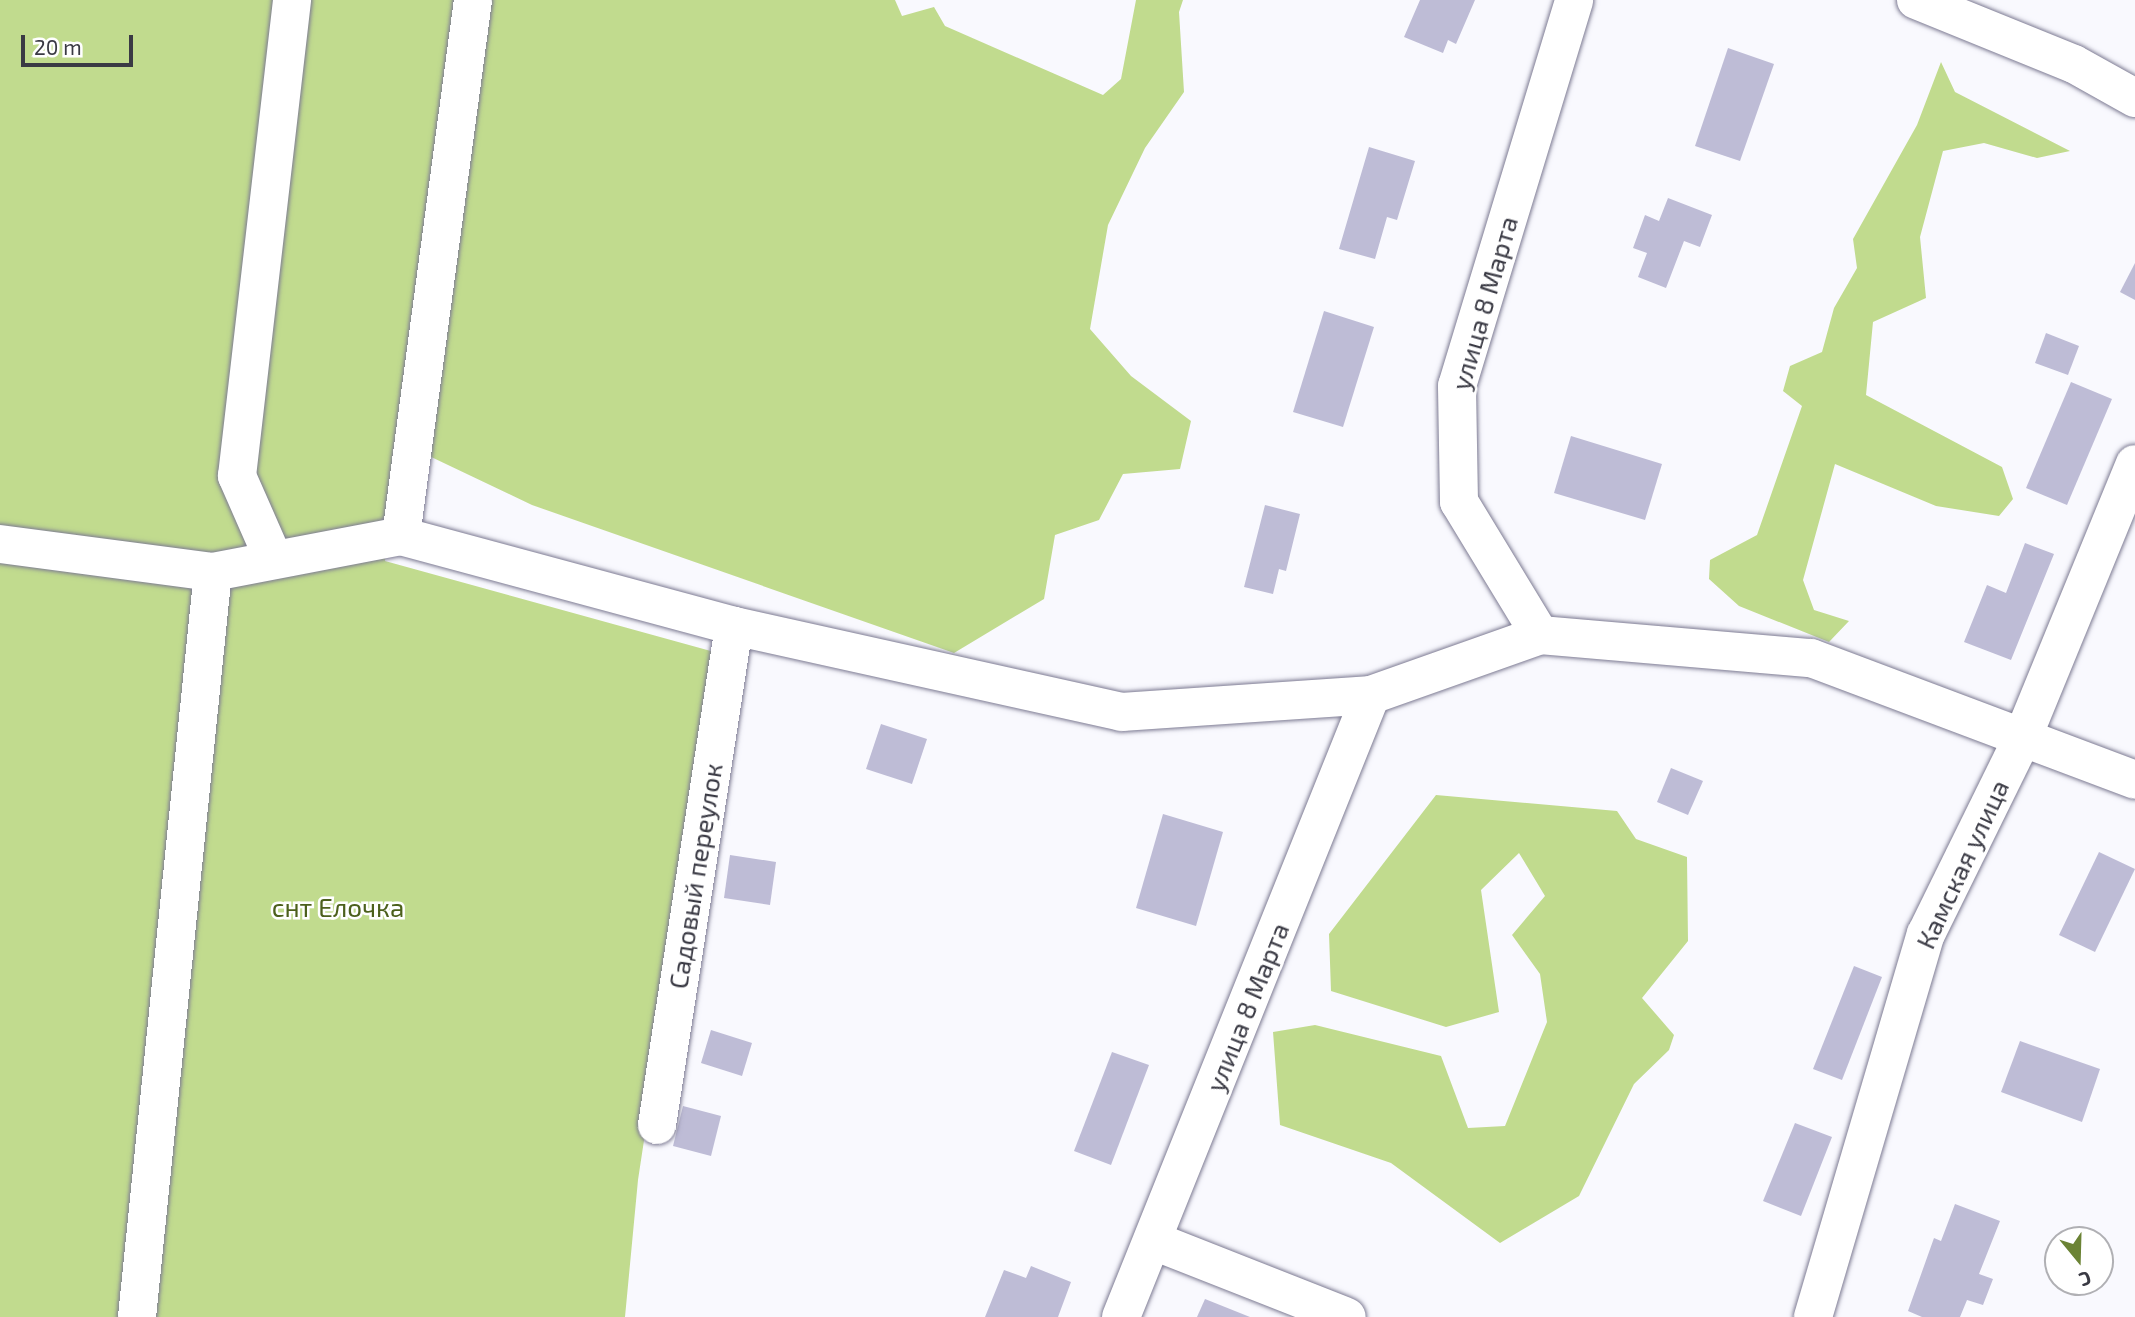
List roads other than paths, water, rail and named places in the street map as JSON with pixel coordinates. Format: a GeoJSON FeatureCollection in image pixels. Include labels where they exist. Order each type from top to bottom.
{"type":"FeatureCollection","features":[{"type":"Feature","properties":{"kind":"street"},"geometry":{"type":"LineString","coordinates":[[273,558],[237,476],[292,0]]}},
{"type":"Feature","properties":{"kind":"street"},"geometry":{"type":"LineString","coordinates":[[401,536],[472,0]]}},
{"type":"Feature","properties":{"kind":"street","name":"улица 8 Марта"},"geometry":{"type":"LineString","coordinates":[[1540,635],[1459,502],[1457,386],[1574,0]]}},
{"type":"Feature","properties":{"kind":"street"},"geometry":{"type":"LineString","coordinates":[[1916,0],[2074,64],[2135,98]]}},
{"type":"Feature","properties":{"kind":"street","name":"Камская улица"},"geometry":{"type":"LineString","coordinates":[[1813,1317],[1926,934],[2022,739],[2135,464]]}},
{"type":"Feature","properties":{"kind":"street"},"geometry":{"type":"LineString","coordinates":[[0,544],[212,572],[273,558],[401,536],[734,626],[1122,712],[1371,695],[1540,635],[1811,658],[2135,780]]}},
{"type":"Feature","properties":{"kind":"street"},"geometry":{"type":"LineString","coordinates":[[137,1317],[212,572]]}},
{"type":"Feature","properties":{"kind":"street","name":"Садовый переулок"},"geometry":{"type":"LineString","coordinates":[[657,1125],[734,626]]}},
{"type":"Feature","properties":{"kind":"street","name":"улица 8 Марта"},"geometry":{"type":"LineString","coordinates":[[1121,1317],[1154,1241],[1371,695]]}},
{"type":"Feature","properties":{"kind":"street"},"geometry":{"type":"LineString","coordinates":[[1154,1241],[1347,1317]]}},
{"type":"Feature","properties":{"kind":"park label","name":"снт Елочка"},"geometry":{"type":"Point","coordinates":[338,907]}}]}
